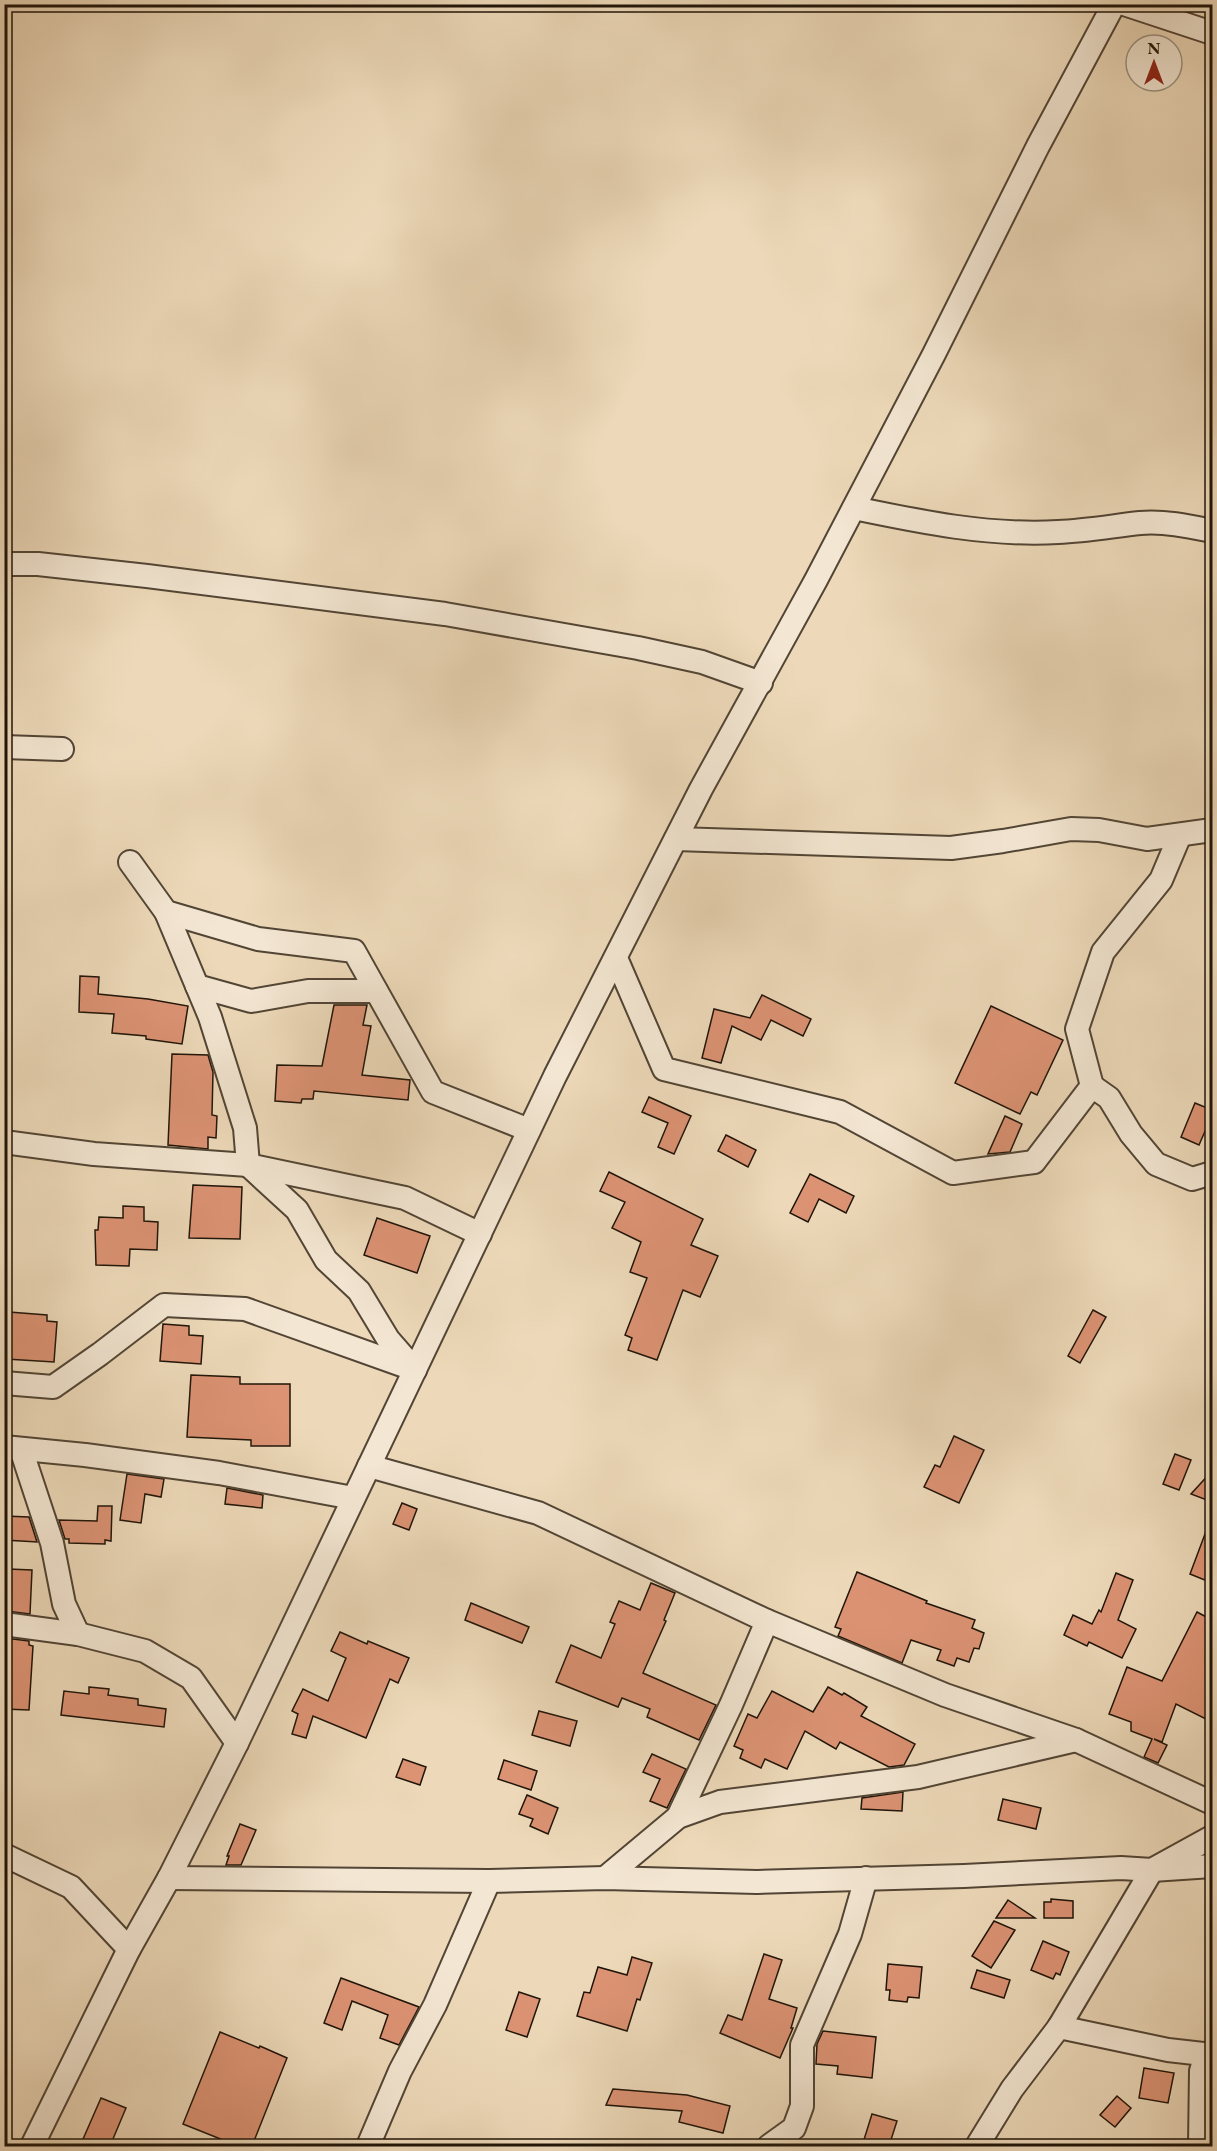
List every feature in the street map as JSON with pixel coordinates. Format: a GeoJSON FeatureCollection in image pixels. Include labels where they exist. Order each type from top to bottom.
{"type":"FeatureCollection","features":[{"type":"Feature","properties":{"kind":"street"},"geometry":{"type":"LineString","coordinates":[[32,2146],[129,1949],[169,1878],[237,1743],[555,1076],[701,789],[761,683],[854,508],[1038,146],[1114,4]]}},
{"type":"Feature","properties":{"kind":"street"},"geometry":{"type":"LineString","coordinates":[[1124,4],[1212,33]]}},
{"type":"Feature","properties":{"kind":"street"},"geometry":{"type":"LineString","coordinates":[[854,508],[955,528],[997,531],[1058,532],[1141,523],[1173,523],[1212,531]]}},
{"type":"Feature","properties":{"kind":"street"},"geometry":{"type":"LineString","coordinates":[[4,564],[38,564],[147,576],[445,614],[638,648],[702,662],[761,683]]}},
{"type":"Feature","properties":{"kind":"street"},"geometry":{"type":"LineString","coordinates":[[4,747],[62,749]]}},
{"type":"Feature","properties":{"kind":"street"},"geometry":{"type":"LineString","coordinates":[[676,839],[951,848],[1071,829],[1147,839],[1212,830]]}},
{"type":"Feature","properties":{"kind":"street"},"geometry":{"type":"LineString","coordinates":[[1180,835],[1161,880],[1103,952],[1077,1029],[1092,1086],[1109,1098],[1131,1134],[1156,1164],[1192,1179],[1212,1173]]}},
{"type":"Feature","properties":{"kind":"street"},"geometry":{"type":"LineString","coordinates":[[130,862],[166,912],[210,1017],[245,1128],[248,1165],[297,1210],[326,1260],[359,1291],[388,1339],[415,1370]]}},
{"type":"Feature","properties":{"kind":"street"},"geometry":{"type":"LineString","coordinates":[[166,912],[258,939],[354,951],[433,1092],[529,1130]]}},
{"type":"Feature","properties":{"kind":"street"},"geometry":{"type":"LineString","coordinates":[[616,958],[664,1069],[840,1112],[953,1173],[1034,1162],[1092,1086]]}},
{"type":"Feature","properties":{"kind":"street"},"geometry":{"type":"LineString","coordinates":[[197,987],[251,1001],[308,991],[376,991]]}},
{"type":"Feature","properties":{"kind":"street"},"geometry":{"type":"LineString","coordinates":[[4,1142],[94,1154],[248,1165],[405,1198],[480,1234]]}},
{"type":"Feature","properties":{"kind":"street"},"geometry":{"type":"LineString","coordinates":[[4,1383],[53,1387],[164,1305],[245,1309],[415,1370]]}},
{"type":"Feature","properties":{"kind":"street"},"geometry":{"type":"LineString","coordinates":[[78,1634],[64,1604],[52,1543],[13,1448],[219,1473],[353,1498]]}},
{"type":"Feature","properties":{"kind":"street"},"geometry":{"type":"LineString","coordinates":[[369,1466],[538,1513],[767,1621],[945,1695],[1076,1740],[1212,1803]]}},
{"type":"Feature","properties":{"kind":"street"},"geometry":{"type":"LineString","coordinates":[[678,1817],[732,1705],[767,1621]]}},
{"type":"Feature","properties":{"kind":"street"},"geometry":{"type":"LineString","coordinates":[[4,1624],[78,1634],[145,1651],[191,1678],[237,1743]]}},
{"type":"Feature","properties":{"kind":"street"},"geometry":{"type":"LineString","coordinates":[[605,1878],[678,1817],[720,1802],[918,1777],[1076,1740]]}},
{"type":"Feature","properties":{"kind":"street"},"geometry":{"type":"LineString","coordinates":[[977,2146],[1012,2089],[1059,2027],[1152,1870],[1212,1838]]}},
{"type":"Feature","properties":{"kind":"street"},"geometry":{"type":"LineString","coordinates":[[4,1855],[71,1887],[129,1949]]}},
{"type":"Feature","properties":{"kind":"street"},"geometry":{"type":"LineString","coordinates":[[169,1878],[489,1881],[605,1878],[757,1882],[1120,1868],[1152,1870],[1212,1866]]}},
{"type":"Feature","properties":{"kind":"street"},"geometry":{"type":"LineString","coordinates":[[769,2146],[794,2128],[802,2106],[802,2044],[850,1934],[866,1878]]}},
{"type":"Feature","properties":{"kind":"street"},"geometry":{"type":"LineString","coordinates":[[368,2146],[400,2070],[435,2005],[489,1881]]}},
{"type":"Feature","properties":{"kind":"street"},"geometry":{"type":"LineString","coordinates":[[1059,2027],[1168,2050],[1209,2054],[1201,2072],[1200,2146]]}},
{"type":"Feature","properties":{"kind":"building"},"geometry":{"type":"Polygon","coordinates":[[[80,976],[99,977],[98,994],[188,1006],[182,1044],[146,1039],[146,1036],[112,1033],[114,1014],[79,1012],[80,976]]]}},
{"type":"Feature","properties":{"kind":"building"},"geometry":{"type":"Polygon","coordinates":[[[762,995],[811,1019],[803,1036],[771,1020],[761,1040],[732,1026],[721,1063],[702,1058],[714,1009],[750,1018],[762,995]]]}},
{"type":"Feature","properties":{"kind":"building"},"geometry":{"type":"Polygon","coordinates":[[[334,1005],[367,1005],[363,1025],[371,1026],[362,1075],[410,1080],[408,1100],[314,1091],[313,1099],[302,1099],[301,1103],[275,1101],[277,1065],[322,1066],[334,1005]]]}},
{"type":"Feature","properties":{"kind":"building"},"geometry":{"type":"Polygon","coordinates":[[[991,1006],[1063,1040],[1037,1095],[1031,1092],[1020,1114],[955,1083],[991,1006]]]}},
{"type":"Feature","properties":{"kind":"building"},"geometry":{"type":"Polygon","coordinates":[[[172,1054],[208,1055],[213,1072],[212,1115],[217,1116],[216,1138],[208,1137],[208,1149],[168,1145],[172,1054]]]}},
{"type":"Feature","properties":{"kind":"building"},"geometry":{"type":"Polygon","coordinates":[[[649,1097],[691,1116],[674,1154],[658,1147],[668,1123],[642,1112],[649,1097]]]}},
{"type":"Feature","properties":{"kind":"building"},"geometry":{"type":"Polygon","coordinates":[[[1195,1103],[1212,1110],[1212,1132],[1206,1129],[1199,1145],[1181,1137],[1195,1103]]]}},
{"type":"Feature","properties":{"kind":"building"},"geometry":{"type":"Polygon","coordinates":[[[1005,1116],[1022,1124],[1010,1152],[988,1154],[1005,1116]]]}},
{"type":"Feature","properties":{"kind":"building"},"geometry":{"type":"Polygon","coordinates":[[[726,1135],[756,1150],[748,1167],[718,1151],[726,1135]]]}},
{"type":"Feature","properties":{"kind":"building"},"geometry":{"type":"Polygon","coordinates":[[[609,1172],[703,1219],[691,1245],[718,1256],[700,1297],[683,1290],[657,1360],[628,1350],[632,1338],[625,1335],[647,1278],[630,1272],[641,1242],[612,1228],[625,1202],[600,1191],[609,1172]]]}},
{"type":"Feature","properties":{"kind":"building"},"geometry":{"type":"Polygon","coordinates":[[[810,1174],[854,1196],[846,1213],[819,1199],[808,1222],[790,1213],[810,1174]]]}},
{"type":"Feature","properties":{"kind":"building"},"geometry":{"type":"Polygon","coordinates":[[[193,1185],[242,1187],[240,1239],[189,1238],[193,1185]]]}},
{"type":"Feature","properties":{"kind":"building"},"geometry":{"type":"Polygon","coordinates":[[[123,1206],[144,1207],[144,1221],[158,1222],[157,1250],[130,1249],[129,1266],[96,1265],[95,1230],[98,1230],[99,1217],[123,1218],[123,1206]]]}},
{"type":"Feature","properties":{"kind":"building"},"geometry":{"type":"Polygon","coordinates":[[[377,1218],[430,1236],[417,1273],[364,1255],[377,1218]]]}},
{"type":"Feature","properties":{"kind":"building"},"geometry":{"type":"Polygon","coordinates":[[[1093,1310],[1106,1317],[1080,1363],[1068,1356],[1093,1310]]]}},
{"type":"Feature","properties":{"kind":"building"},"geometry":{"type":"Polygon","coordinates":[[[9,1312],[47,1315],[47,1321],[57,1322],[54,1362],[6,1359],[9,1312]]]}},
{"type":"Feature","properties":{"kind":"building"},"geometry":{"type":"Polygon","coordinates":[[[163,1324],[189,1326],[189,1335],[203,1336],[201,1364],[160,1361],[163,1324]]]}},
{"type":"Feature","properties":{"kind":"building"},"geometry":{"type":"Polygon","coordinates":[[[191,1375],[240,1377],[240,1384],[290,1384],[290,1446],[251,1446],[251,1440],[187,1437],[191,1375]]]}},
{"type":"Feature","properties":{"kind":"building"},"geometry":{"type":"Polygon","coordinates":[[[954,1436],[984,1450],[959,1503],[924,1487],[935,1465],[940,1467],[954,1436]]]}},
{"type":"Feature","properties":{"kind":"building"},"geometry":{"type":"Polygon","coordinates":[[[1175,1454],[1191,1460],[1179,1490],[1163,1484],[1175,1454]]]}},
{"type":"Feature","properties":{"kind":"building"},"geometry":{"type":"Polygon","coordinates":[[[1212,1471],[1212,1502],[1191,1494],[1212,1471]]]}},
{"type":"Feature","properties":{"kind":"building"},"geometry":{"type":"Polygon","coordinates":[[[127,1474],[164,1479],[161,1497],[145,1494],[141,1523],[120,1520],[127,1474]]]}},
{"type":"Feature","properties":{"kind":"building"},"geometry":{"type":"Polygon","coordinates":[[[227,1488],[263,1495],[262,1508],[225,1504],[227,1488]]]}},
{"type":"Feature","properties":{"kind":"building"},"geometry":{"type":"Polygon","coordinates":[[[402,1503],[417,1509],[409,1530],[393,1524],[402,1503]]]}},
{"type":"Feature","properties":{"kind":"building"},"geometry":{"type":"Polygon","coordinates":[[[98,1506],[112,1506],[111,1541],[105,1540],[105,1544],[69,1543],[69,1539],[65,1539],[59,1520],[97,1521],[98,1506]]]}},
{"type":"Feature","properties":{"kind":"building"},"geometry":{"type":"Polygon","coordinates":[[[4,1516],[29,1517],[37,1542],[4,1540],[4,1516]]]}},
{"type":"Feature","properties":{"kind":"building"},"geometry":{"type":"Polygon","coordinates":[[[1212,1518],[1212,1583],[1190,1574],[1212,1518]]]}},
{"type":"Feature","properties":{"kind":"building"},"geometry":{"type":"Polygon","coordinates":[[[8,1569],[32,1570],[30,1614],[6,1611],[8,1569]]]}},
{"type":"Feature","properties":{"kind":"building"},"geometry":{"type":"Polygon","coordinates":[[[857,1572],[927,1601],[926,1603],[975,1620],[972,1628],[984,1633],[979,1649],[974,1648],[969,1662],[957,1658],[954,1666],[937,1660],[941,1650],[911,1640],[902,1663],[838,1636],[841,1629],[835,1627],[857,1572]]]}},
{"type":"Feature","properties":{"kind":"building"},"geometry":{"type":"Polygon","coordinates":[[[1116,1573],[1133,1580],[1118,1620],[1136,1629],[1122,1658],[1089,1642],[1087,1646],[1064,1635],[1073,1615],[1092,1624],[1099,1610],[1101,1612],[1116,1573]]]}},
{"type":"Feature","properties":{"kind":"building"},"geometry":{"type":"Polygon","coordinates":[[[651,1583],[675,1593],[664,1620],[666,1621],[643,1673],[716,1705],[699,1740],[647,1717],[650,1709],[622,1698],[618,1707],[556,1682],[571,1645],[601,1658],[615,1624],[610,1622],[619,1601],[640,1610],[651,1583]]]}},
{"type":"Feature","properties":{"kind":"building"},"geometry":{"type":"Polygon","coordinates":[[[471,1603],[529,1627],[522,1643],[465,1620],[471,1603]]]}},
{"type":"Feature","properties":{"kind":"building"},"geometry":{"type":"Polygon","coordinates":[[[1197,1612],[1212,1620],[1212,1722],[1176,1704],[1162,1742],[1154,1739],[1167,1745],[1158,1763],[1144,1757],[1152,1739],[1131,1731],[1131,1722],[1109,1714],[1127,1667],[1162,1681],[1197,1612]]]}},
{"type":"Feature","properties":{"kind":"building"},"geometry":{"type":"Polygon","coordinates":[[[340,1632],[409,1658],[398,1683],[390,1679],[366,1738],[313,1716],[306,1738],[292,1734],[298,1714],[292,1711],[303,1689],[328,1701],[346,1658],[331,1651],[340,1632]]]}},
{"type":"Feature","properties":{"kind":"building"},"geometry":{"type":"Polygon","coordinates":[[[5,1638],[29,1641],[29,1645],[33,1646],[29,1710],[4,1709],[5,1638]]]}},
{"type":"Feature","properties":{"kind":"building"},"geometry":{"type":"Polygon","coordinates":[[[89,1687],[109,1689],[108,1695],[138,1699],[138,1705],[166,1709],[164,1727],[61,1715],[64,1691],[89,1694],[89,1687]]]}},
{"type":"Feature","properties":{"kind":"building"},"geometry":{"type":"Polygon","coordinates":[[[828,1687],[842,1695],[844,1693],[867,1707],[861,1716],[915,1744],[904,1765],[889,1767],[840,1742],[836,1749],[805,1731],[787,1769],[765,1759],[761,1768],[740,1758],[743,1750],[734,1746],[748,1714],[757,1718],[772,1691],[813,1712],[828,1687]]]}},
{"type":"Feature","properties":{"kind":"building"},"geometry":{"type":"Polygon","coordinates":[[[539,1711],[577,1721],[570,1746],[532,1735],[539,1711]]]}},
{"type":"Feature","properties":{"kind":"building"},"geometry":{"type":"Polygon","coordinates":[[[652,1754],[686,1769],[667,1808],[650,1801],[660,1779],[643,1772],[652,1754]]]}},
{"type":"Feature","properties":{"kind":"building"},"geometry":{"type":"Polygon","coordinates":[[[403,1759],[426,1767],[420,1785],[396,1777],[403,1759]]]}},
{"type":"Feature","properties":{"kind":"building"},"geometry":{"type":"Polygon","coordinates":[[[504,1760],[537,1771],[531,1790],[498,1779],[504,1760]]]}},
{"type":"Feature","properties":{"kind":"building"},"geometry":{"type":"Polygon","coordinates":[[[903,1792],[902,1811],[861,1809],[862,1798],[903,1792]]]}},
{"type":"Feature","properties":{"kind":"building"},"geometry":{"type":"Polygon","coordinates":[[[527,1795],[558,1808],[548,1834],[530,1826],[533,1819],[519,1814],[527,1795]]]}},
{"type":"Feature","properties":{"kind":"building"},"geometry":{"type":"Polygon","coordinates":[[[1003,1799],[1041,1808],[1036,1829],[998,1820],[1003,1799]]]}},
{"type":"Feature","properties":{"kind":"building"},"geometry":{"type":"Polygon","coordinates":[[[240,1824],[256,1830],[241,1865],[226,1865],[229,1856],[227,1856],[240,1824]]]}},
{"type":"Feature","properties":{"kind":"building"},"geometry":{"type":"Polygon","coordinates":[[[1051,1899],[1073,1901],[1073,1918],[1044,1918],[1044,1902],[1051,1902],[1051,1899]]]}},
{"type":"Feature","properties":{"kind":"building"},"geometry":{"type":"Polygon","coordinates":[[[1008,1900],[1035,1918],[996,1918],[1008,1900]]]}},
{"type":"Feature","properties":{"kind":"building"},"geometry":{"type":"Polygon","coordinates":[[[994,1921],[1015,1930],[991,1968],[972,1956],[994,1921]]]}},
{"type":"Feature","properties":{"kind":"building"},"geometry":{"type":"Polygon","coordinates":[[[1043,1941],[1069,1952],[1060,1975],[1056,1973],[1053,1979],[1031,1970],[1043,1941]]]}},
{"type":"Feature","properties":{"kind":"building"},"geometry":{"type":"Polygon","coordinates":[[[764,1954],[782,1960],[769,1999],[797,2008],[791,2028],[793,2028],[780,2058],[720,2033],[728,2015],[742,2020],[764,1954]]]}},
{"type":"Feature","properties":{"kind":"building"},"geometry":{"type":"Polygon","coordinates":[[[632,1957],[652,1963],[627,2031],[577,2016],[584,1992],[590,1993],[598,1967],[627,1975],[632,1957]]]}},
{"type":"Feature","properties":{"kind":"building"},"geometry":{"type":"Polygon","coordinates":[[[888,1964],[922,1967],[919,1998],[908,1997],[907,2002],[889,2000],[890,1990],[886,1990],[888,1964]]]}},
{"type":"Feature","properties":{"kind":"building"},"geometry":{"type":"Polygon","coordinates":[[[977,1970],[1010,1980],[1004,1998],[971,1988],[977,1970]]]}},
{"type":"Feature","properties":{"kind":"building"},"geometry":{"type":"Polygon","coordinates":[[[341,1978],[419,2007],[399,2045],[380,2038],[388,2015],[352,2001],[342,2030],[324,2023],[341,1978]]]}},
{"type":"Feature","properties":{"kind":"building"},"geometry":{"type":"Polygon","coordinates":[[[519,1992],[540,1999],[527,2037],[506,2030],[519,1992]]]}},
{"type":"Feature","properties":{"kind":"building"},"geometry":{"type":"Polygon","coordinates":[[[823,2031],[876,2037],[872,2078],[837,2074],[838,2066],[816,2064],[817,2044],[823,2031]]]}},
{"type":"Feature","properties":{"kind":"building"},"geometry":{"type":"Polygon","coordinates":[[[220,2032],[287,2058],[252,2146],[238,2146],[183,2124],[220,2032]]]}},
{"type":"Feature","properties":{"kind":"building"},"geometry":{"type":"Polygon","coordinates":[[[1144,2068],[1174,2073],[1168,2103],[1139,2098],[1144,2068]]]}},
{"type":"Feature","properties":{"kind":"building"},"geometry":{"type":"Polygon","coordinates":[[[613,2089],[687,2095],[730,2106],[723,2133],[679,2122],[682,2111],[606,2105],[613,2089]]]}},
{"type":"Feature","properties":{"kind":"building"},"geometry":{"type":"Polygon","coordinates":[[[1117,2096],[1131,2108],[1115,2127],[1100,2115],[1117,2096]]]}},
{"type":"Feature","properties":{"kind":"building"},"geometry":{"type":"Polygon","coordinates":[[[101,2098],[126,2108],[110,2146],[80,2146],[101,2098]]]}},
{"type":"Feature","properties":{"kind":"building"},"geometry":{"type":"Polygon","coordinates":[[[872,2114],[897,2121],[889,2146],[862,2146],[872,2114]]]}}]}
